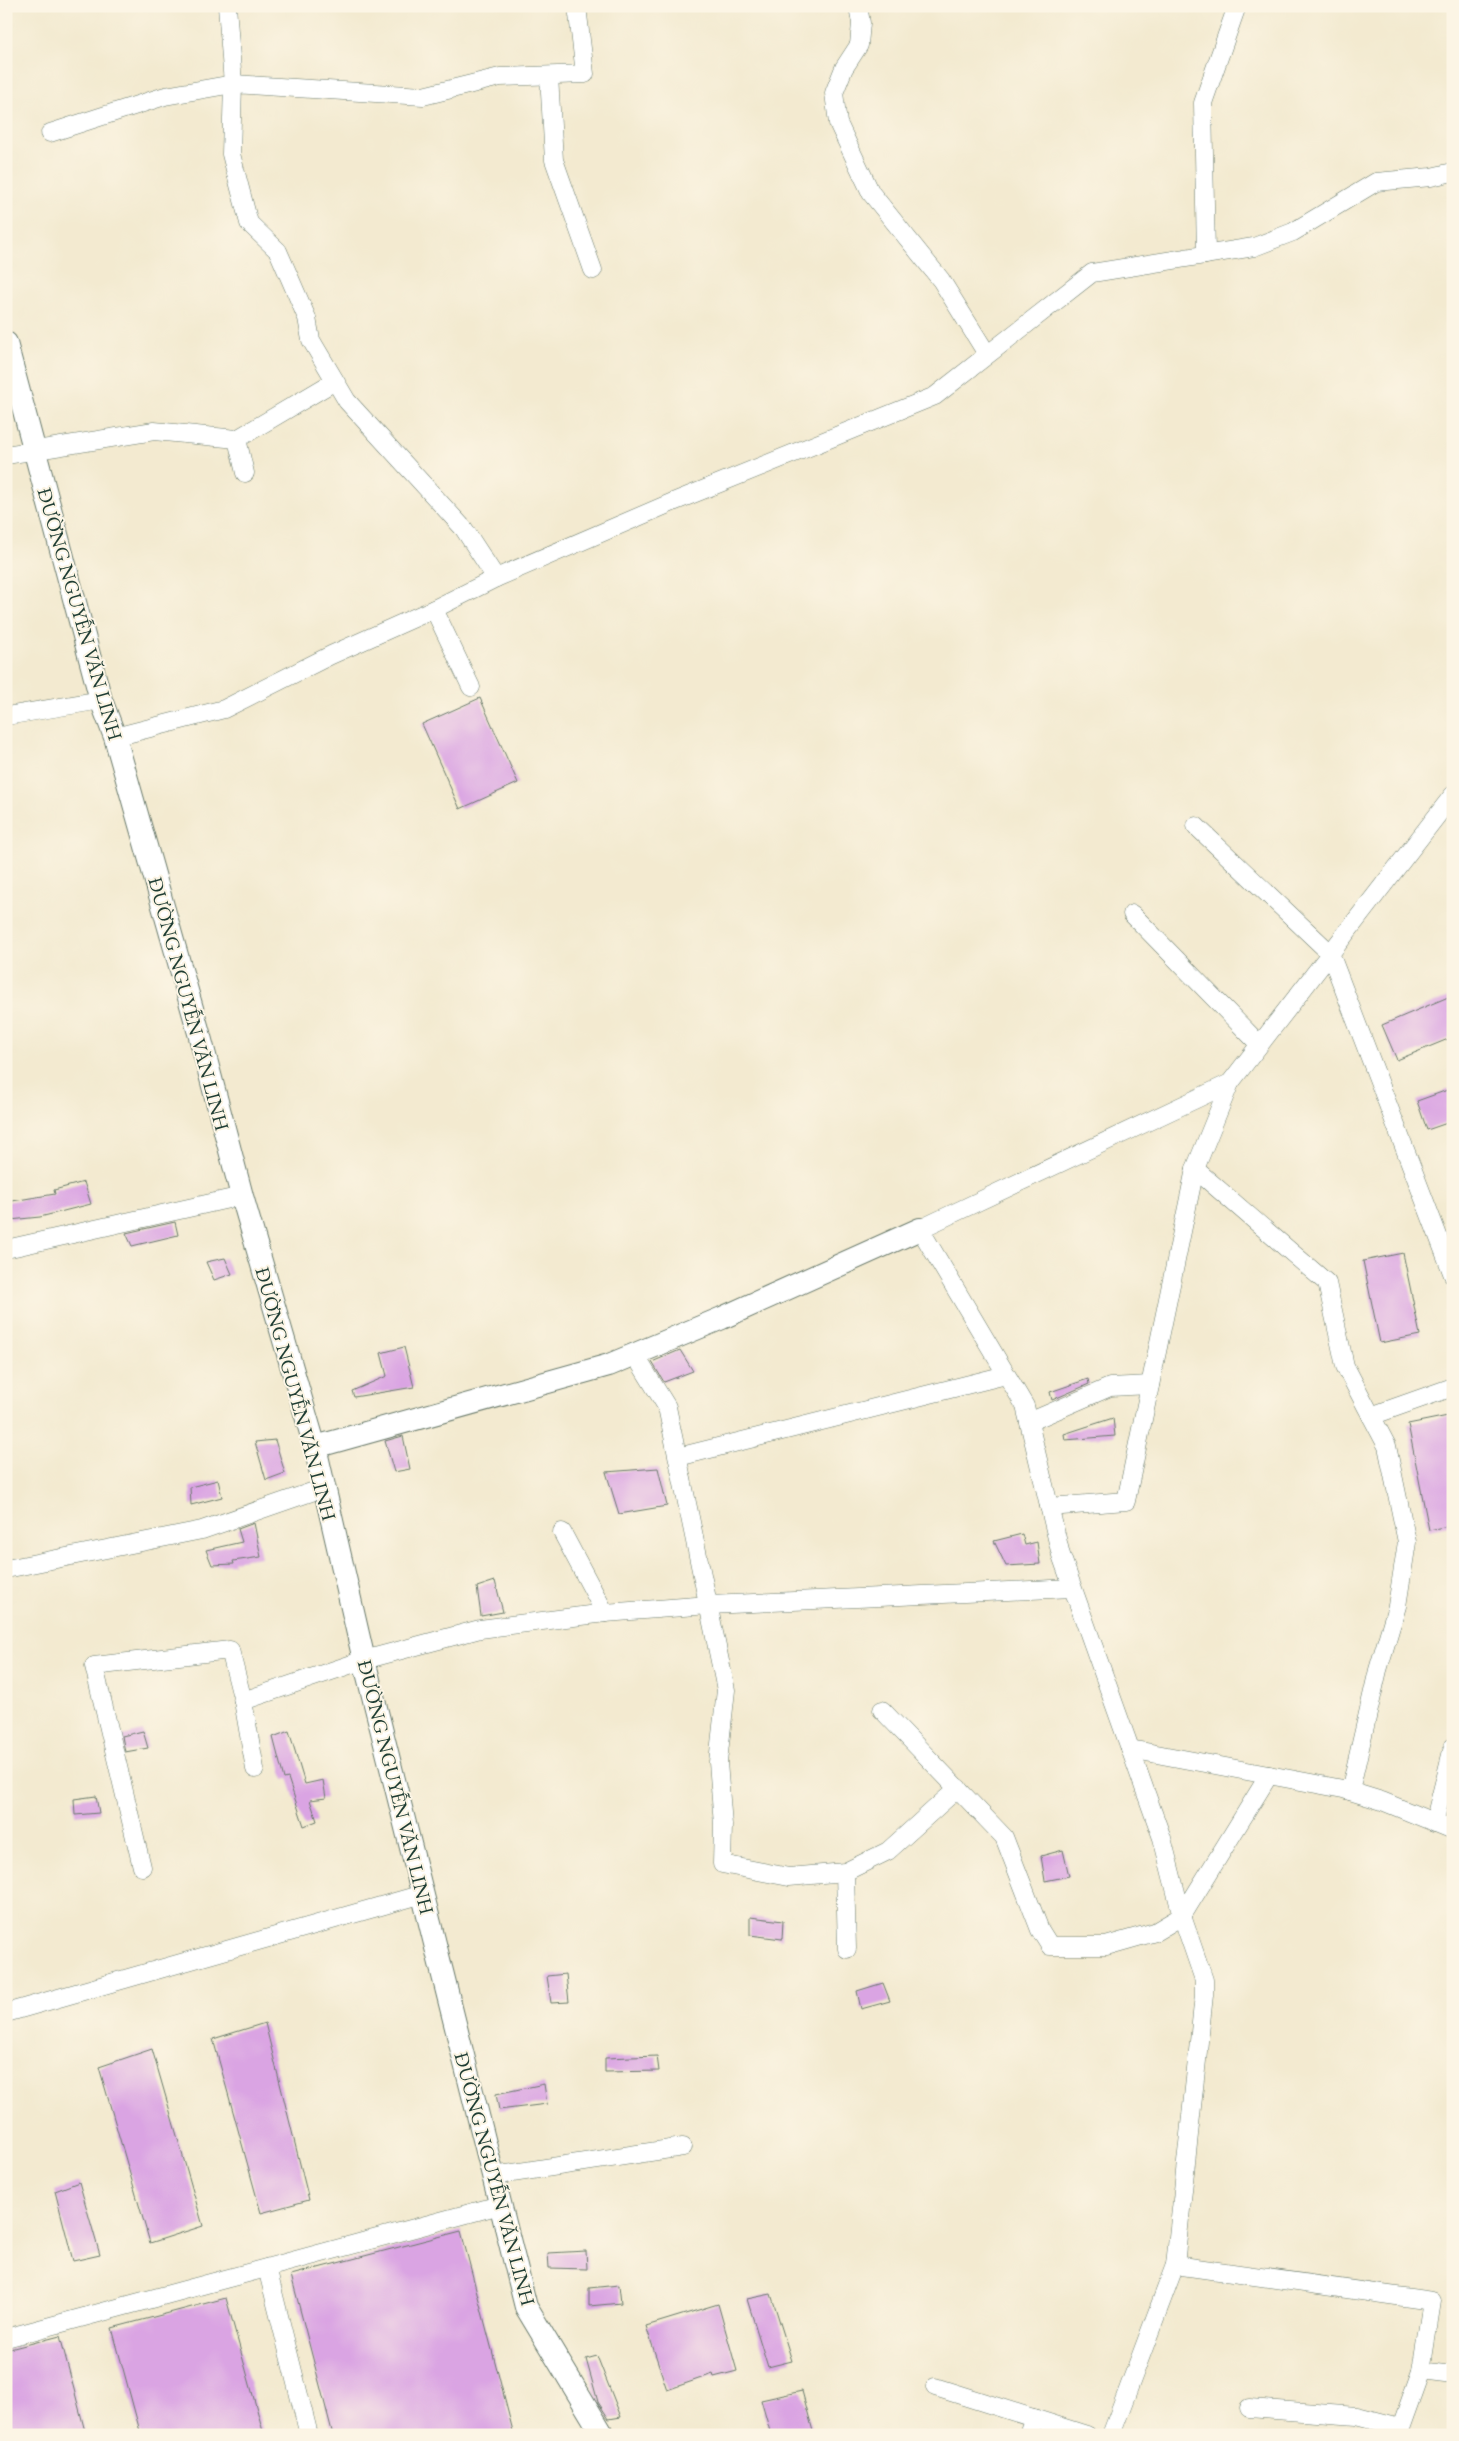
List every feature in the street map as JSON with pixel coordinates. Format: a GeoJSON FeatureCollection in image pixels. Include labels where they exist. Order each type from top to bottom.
{"type":"FeatureCollection","features":[{"type":"Feature","properties":{"kind":"street"},"geometry":{"type":"LineString","coordinates":[[227,6],[232,84],[231,154],[249,222],[278,251],[306,318],[311,340],[347,402],[464,529],[496,578]]}},
{"type":"Feature","properties":{"kind":"street"},"geometry":{"type":"LineString","coordinates":[[50,133],[165,96],[232,84],[422,96],[500,77],[585,74],[576,6]]}},
{"type":"Feature","properties":{"kind":"street"},"geometry":{"type":"LineString","coordinates":[[858,6],[861,23],[859,45],[844,68],[834,93],[838,123],[871,193],[941,280],[987,354]]}},
{"type":"Feature","properties":{"kind":"street"},"geometry":{"type":"LineString","coordinates":[[1206,255],[1203,103],[1237,6]]}},
{"type":"Feature","properties":{"kind":"street"},"geometry":{"type":"LineString","coordinates":[[549,76],[554,160],[593,270]]}},
{"type":"Feature","properties":{"kind":"street"},"geometry":{"type":"LineString","coordinates":[[115,737],[224,709],[331,655],[434,609],[496,578],[673,502],[935,396],[1092,273],[1254,247],[1293,232],[1376,182],[1431,177],[1453,172]]}},
{"type":"Feature","properties":{"kind":"street","name":"ĐƯỜNG NGUYỄN VĂN LINH"},"geometry":{"type":"LineString","coordinates":[[6,343],[101,700],[115,737],[199,1033],[242,1196],[315,1447],[364,1660],[526,2307],[603,2435]]}},
{"type":"Feature","properties":{"kind":"street"},"geometry":{"type":"LineString","coordinates":[[6,455],[154,431],[237,439],[335,380]]}},
{"type":"Feature","properties":{"kind":"street"},"geometry":{"type":"LineString","coordinates":[[237,439],[245,473]]}},
{"type":"Feature","properties":{"kind":"street"},"geometry":{"type":"LineString","coordinates":[[434,609],[471,687]]}},
{"type":"Feature","properties":{"kind":"street"},"geometry":{"type":"LineString","coordinates":[[6,716],[101,700]]}},
{"type":"Feature","properties":{"kind":"street"},"geometry":{"type":"LineString","coordinates":[[1049,1507],[1126,1501],[1195,1168],[1230,1083],[1453,795]]}},
{"type":"Feature","properties":{"kind":"street"},"geometry":{"type":"LineString","coordinates":[[1196,826],[1330,953],[1453,1275]]}},
{"type":"Feature","properties":{"kind":"street"},"geometry":{"type":"LineString","coordinates":[[1132,914],[1259,1044]]}},
{"type":"Feature","properties":{"kind":"street"},"geometry":{"type":"LineString","coordinates":[[315,1447],[609,1366],[920,1229],[1230,1083]]}},
{"type":"Feature","properties":{"kind":"street"},"geometry":{"type":"LineString","coordinates":[[1195,1168],[1327,1283],[1346,1366],[1387,1446],[1407,1542],[1397,1606],[1378,1670],[1350,1791]]}},
{"type":"Feature","properties":{"kind":"street"},"geometry":{"type":"LineString","coordinates":[[6,1249],[242,1196]]}},
{"type":"Feature","properties":{"kind":"street"},"geometry":{"type":"LineString","coordinates":[[920,1229],[1025,1406],[1061,1556],[1162,1838],[1182,1916],[1204,1980],[1204,1995],[1175,2265],[1111,2435]]}},
{"type":"Feature","properties":{"kind":"street"},"geometry":{"type":"LineString","coordinates":[[635,1355],[668,1407],[726,1690],[718,1762],[723,1825],[722,1864],[789,1877],[845,1872],[888,1851],[958,1788]]}},
{"type":"Feature","properties":{"kind":"street"},"geometry":{"type":"LineString","coordinates":[[678,1457],[1006,1375]]}},
{"type":"Feature","properties":{"kind":"street"},"geometry":{"type":"LineString","coordinates":[[1029,1422],[1110,1387],[1150,1385]]}},
{"type":"Feature","properties":{"kind":"street"},"geometry":{"type":"LineString","coordinates":[[1371,1416],[1453,1387]]}},
{"type":"Feature","properties":{"kind":"street"},"geometry":{"type":"LineString","coordinates":[[6,1569],[202,1530],[323,1488]]}},
{"type":"Feature","properties":{"kind":"street"},"geometry":{"type":"LineString","coordinates":[[562,1532],[604,1613]]}},
{"type":"Feature","properties":{"kind":"street"},"geometry":{"type":"LineString","coordinates":[[243,1701],[364,1660],[480,1629],[604,1613],[709,1605],[1072,1588]]}},
{"type":"Feature","properties":{"kind":"street"},"geometry":{"type":"LineString","coordinates":[[142,1866],[94,1666],[230,1650],[243,1701],[255,1769]]}},
{"type":"Feature","properties":{"kind":"street"},"geometry":{"type":"LineString","coordinates":[[882,1710],[1004,1837],[1040,1930],[1050,1946],[1106,1946],[1155,1932],[1182,1916],[1269,1775]]}},
{"type":"Feature","properties":{"kind":"street"},"geometry":{"type":"LineString","coordinates":[[1434,1823],[1453,1747]]}},
{"type":"Feature","properties":{"kind":"street"},"geometry":{"type":"LineString","coordinates":[[1130,1748],[1350,1791],[1382,1801],[1453,1830]]}},
{"type":"Feature","properties":{"kind":"street"},"geometry":{"type":"LineString","coordinates":[[845,1872],[848,1949]]}},
{"type":"Feature","properties":{"kind":"street"},"geometry":{"type":"LineString","coordinates":[[6,2013],[422,1894]]}},
{"type":"Feature","properties":{"kind":"street"},"geometry":{"type":"LineString","coordinates":[[493,2176],[683,2147]]}},
{"type":"Feature","properties":{"kind":"street"},"geometry":{"type":"LineString","coordinates":[[6,2338],[500,2205]]}},
{"type":"Feature","properties":{"kind":"street"},"geometry":{"type":"LineString","coordinates":[[1175,2265],[1432,2300],[1421,2371],[1399,2431],[1357,2416],[1249,2408]]}},
{"type":"Feature","properties":{"kind":"street"},"geometry":{"type":"LineString","coordinates":[[267,2268],[309,2435]]}},
{"type":"Feature","properties":{"kind":"street"},"geometry":{"type":"LineString","coordinates":[[1421,2371],[1453,2375]]}},
{"type":"Feature","properties":{"kind":"street"},"geometry":{"type":"LineString","coordinates":[[936,2387],[1087,2435]]}},
{"type":"Feature","properties":{"kind":"street"},"geometry":{"type":"LineString","coordinates":[[1028,2435],[1034,2418]]}},
{"type":"Feature","properties":{"kind":"building"},"geometry":{"type":"Polygon","coordinates":[[[480,698],[518,783],[460,809],[422,724],[480,698]]]}},
{"type":"Feature","properties":{"kind":"building"},"geometry":{"type":"Polygon","coordinates":[[[1453,995],[1453,1037],[1397,1060],[1382,1025],[1453,995]]]}},
{"type":"Feature","properties":{"kind":"building"},"geometry":{"type":"Polygon","coordinates":[[[1453,1088],[1453,1121],[1427,1130],[1417,1101],[1453,1088]]]}},
{"type":"Feature","properties":{"kind":"building"},"geometry":{"type":"Polygon","coordinates":[[[84,1182],[91,1204],[40,1217],[10,1220],[6,1202],[55,1194],[54,1190],[84,1182]]]}},
{"type":"Feature","properties":{"kind":"building"},"geometry":{"type":"Polygon","coordinates":[[[175,1222],[178,1235],[132,1246],[126,1233],[175,1222]]]}},
{"type":"Feature","properties":{"kind":"building"},"geometry":{"type":"Polygon","coordinates":[[[1403,1253],[1420,1335],[1380,1343],[1363,1261],[1403,1253]]]}},
{"type":"Feature","properties":{"kind":"building"},"geometry":{"type":"Polygon","coordinates":[[[225,1258],[232,1274],[214,1280],[206,1262],[225,1258]]]}},
{"type":"Feature","properties":{"kind":"building"},"geometry":{"type":"Polygon","coordinates":[[[404,1347],[414,1387],[354,1397],[352,1391],[387,1376],[381,1353],[404,1347]]]}},
{"type":"Feature","properties":{"kind":"building"},"geometry":{"type":"Polygon","coordinates":[[[680,1350],[693,1371],[664,1382],[652,1362],[680,1350]]]}},
{"type":"Feature","properties":{"kind":"building"},"geometry":{"type":"Polygon","coordinates":[[[1088,1379],[1089,1384],[1052,1400],[1050,1392],[1088,1379]]]}},
{"type":"Feature","properties":{"kind":"building"},"geometry":{"type":"Polygon","coordinates":[[[1453,1415],[1453,1525],[1429,1530],[1408,1424],[1453,1415]]]}},
{"type":"Feature","properties":{"kind":"building"},"geometry":{"type":"Polygon","coordinates":[[[1113,1418],[1115,1436],[1065,1440],[1064,1434],[1113,1418]]]}},
{"type":"Feature","properties":{"kind":"building"},"geometry":{"type":"Polygon","coordinates":[[[403,1436],[410,1469],[394,1472],[385,1441],[403,1436]]]}},
{"type":"Feature","properties":{"kind":"building"},"geometry":{"type":"Polygon","coordinates":[[[275,1440],[285,1473],[266,1480],[255,1442],[275,1440]]]}},
{"type":"Feature","properties":{"kind":"building"},"geometry":{"type":"Polygon","coordinates":[[[658,1468],[667,1506],[619,1514],[606,1472],[658,1468]]]}},
{"type":"Feature","properties":{"kind":"building"},"geometry":{"type":"Polygon","coordinates":[[[218,1480],[222,1497],[191,1505],[190,1487],[218,1480]]]}},
{"type":"Feature","properties":{"kind":"building"},"geometry":{"type":"Polygon","coordinates":[[[254,1523],[261,1557],[233,1561],[234,1564],[212,1565],[206,1550],[242,1542],[238,1529],[254,1523]]]}},
{"type":"Feature","properties":{"kind":"building"},"geometry":{"type":"Polygon","coordinates":[[[1022,1534],[1025,1545],[1037,1542],[1040,1564],[1006,1566],[994,1541],[1022,1534]]]}},
{"type":"Feature","properties":{"kind":"building"},"geometry":{"type":"Polygon","coordinates":[[[495,1581],[503,1612],[481,1616],[477,1587],[495,1581]]]}},
{"type":"Feature","properties":{"kind":"building"},"geometry":{"type":"Polygon","coordinates":[[[143,1731],[148,1748],[125,1752],[122,1736],[143,1731]]]}},
{"type":"Feature","properties":{"kind":"building"},"geometry":{"type":"Polygon","coordinates":[[[289,1731],[305,1784],[323,1780],[326,1798],[310,1800],[317,1821],[304,1826],[288,1778],[284,1779],[273,1737],[289,1731]]]}},
{"type":"Feature","properties":{"kind":"building"},"geometry":{"type":"Polygon","coordinates":[[[96,1796],[99,1813],[75,1815],[74,1799],[96,1796]]]}},
{"type":"Feature","properties":{"kind":"building"},"geometry":{"type":"Polygon","coordinates":[[[1063,1850],[1069,1876],[1045,1881],[1041,1856],[1063,1850]]]}},
{"type":"Feature","properties":{"kind":"building"},"geometry":{"type":"Polygon","coordinates":[[[750,1917],[783,1921],[782,1939],[750,1935],[750,1917]]]}},
{"type":"Feature","properties":{"kind":"building"},"geometry":{"type":"Polygon","coordinates":[[[566,1974],[569,2002],[551,2003],[547,1976],[566,1974]]]}},
{"type":"Feature","properties":{"kind":"building"},"geometry":{"type":"Polygon","coordinates":[[[883,1983],[890,2001],[861,2009],[857,1991],[883,1983]]]}},
{"type":"Feature","properties":{"kind":"building"},"geometry":{"type":"Polygon","coordinates":[[[265,2023],[309,2200],[261,2213],[213,2039],[265,2023]]]}},
{"type":"Feature","properties":{"kind":"building"},"geometry":{"type":"Polygon","coordinates":[[[152,2049],[203,2226],[150,2243],[99,2067],[152,2049]]]}},
{"type":"Feature","properties":{"kind":"building"},"geometry":{"type":"Polygon","coordinates":[[[657,2056],[659,2071],[605,2072],[605,2058],[657,2056]]]}},
{"type":"Feature","properties":{"kind":"building"},"geometry":{"type":"Polygon","coordinates":[[[544,2084],[547,2104],[499,2110],[496,2094],[544,2084]]]}},
{"type":"Feature","properties":{"kind":"building"},"geometry":{"type":"Polygon","coordinates":[[[79,2182],[100,2255],[73,2261],[55,2191],[79,2182]]]}},
{"type":"Feature","properties":{"kind":"building"},"geometry":{"type":"Polygon","coordinates":[[[461,2231],[514,2435],[333,2435],[291,2275],[461,2231]]]}},
{"type":"Feature","properties":{"kind":"building"},"geometry":{"type":"Polygon","coordinates":[[[586,2251],[587,2269],[549,2268],[548,2253],[586,2251]]]}},
{"type":"Feature","properties":{"kind":"building"},"geometry":{"type":"Polygon","coordinates":[[[619,2285],[621,2303],[589,2306],[589,2288],[619,2285]]]}},
{"type":"Feature","properties":{"kind":"building"},"geometry":{"type":"Polygon","coordinates":[[[771,2294],[792,2361],[768,2367],[747,2299],[771,2294]]]}},
{"type":"Feature","properties":{"kind":"building"},"geometry":{"type":"Polygon","coordinates":[[[226,2298],[264,2435],[141,2435],[112,2328],[226,2298]]]}},
{"type":"Feature","properties":{"kind":"building"},"geometry":{"type":"Polygon","coordinates":[[[718,2304],[737,2371],[714,2377],[713,2374],[667,2390],[646,2326],[718,2304]]]}},
{"type":"Feature","properties":{"kind":"building"},"geometry":{"type":"Polygon","coordinates":[[[60,2336],[86,2435],[6,2435],[6,2350],[60,2336]]]}},
{"type":"Feature","properties":{"kind":"building"},"geometry":{"type":"Polygon","coordinates":[[[597,2356],[621,2417],[609,2419],[598,2402],[586,2359],[597,2356]]]}},
{"type":"Feature","properties":{"kind":"building"},"geometry":{"type":"Polygon","coordinates":[[[802,2391],[814,2435],[771,2435],[761,2400],[802,2391]]]}}]}
